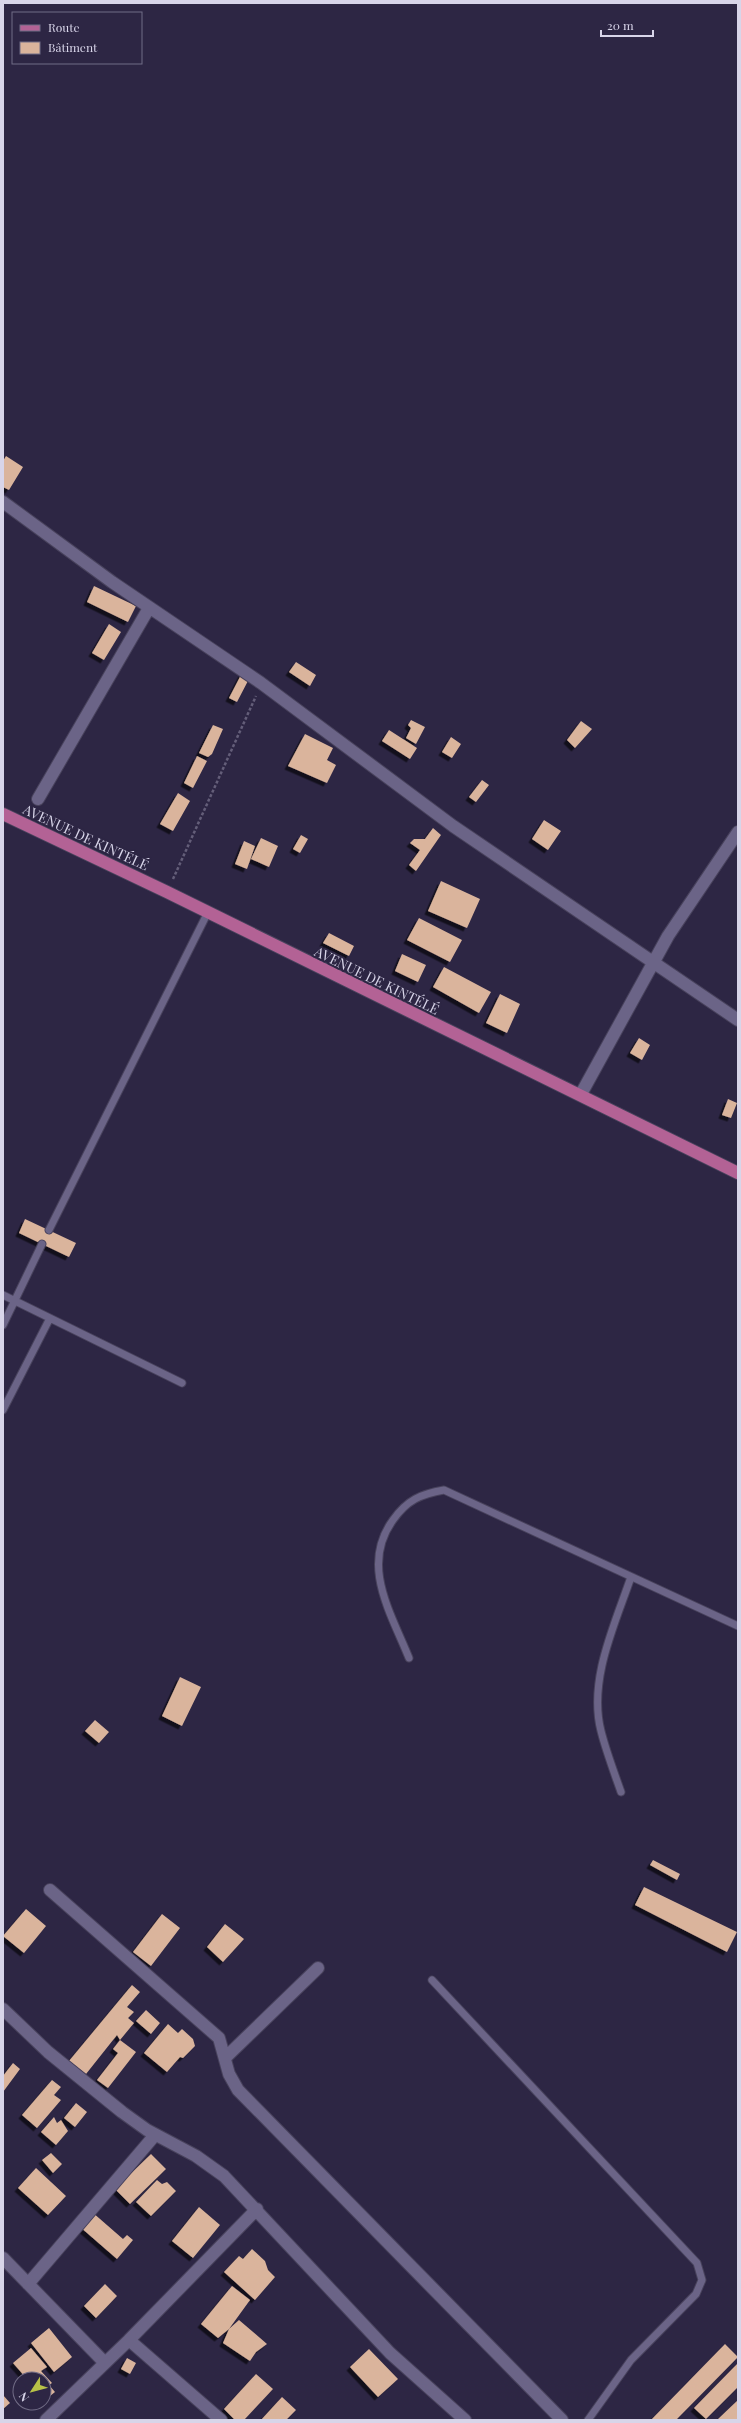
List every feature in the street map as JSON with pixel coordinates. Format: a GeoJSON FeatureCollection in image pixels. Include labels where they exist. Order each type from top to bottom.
{"type":"FeatureCollection","features":[{"type":"Feature","properties":{"kind":"main road","name":"AVENUE DE KINTÉLÉ"},"geometry":{"type":"LineString","coordinates":[[3,814],[208,912],[366,992],[581,1094],[738,1173]]}},
{"type":"Feature","properties":{"kind":"street"},"geometry":{"type":"LineString","coordinates":[[3,502],[150,608],[261,683],[453,826],[654,961],[738,1020]]}},
{"type":"Feature","properties":{"kind":"street"},"geometry":{"type":"LineString","coordinates":[[38,799],[150,608]]}},
{"type":"Feature","properties":{"kind":"street"},"geometry":{"type":"LineString","coordinates":[[581,1094],[615,1035],[668,936],[738,832]]}},
{"type":"Feature","properties":{"kind":"street"},"geometry":{"type":"LineString","coordinates":[[50,1890],[208,2026],[219,2038],[229,2074],[238,2090],[562,2420]]}},
{"type":"Feature","properties":{"kind":"street"},"geometry":{"type":"LineString","coordinates":[[225,2058],[318,1968]]}},
{"type":"Feature","properties":{"kind":"street"},"geometry":{"type":"LineString","coordinates":[[3,2009],[48,2052],[122,2112],[155,2135],[196,2156],[224,2176],[257,2209],[390,2352],[465,2420]]}},
{"type":"Feature","properties":{"kind":"street"},"geometry":{"type":"LineString","coordinates":[[28,2284],[155,2135]]}},
{"type":"Feature","properties":{"kind":"street"},"geometry":{"type":"LineString","coordinates":[[46,2420],[129,2340],[257,2209]]}},
{"type":"Feature","properties":{"kind":"street"},"geometry":{"type":"LineString","coordinates":[[3,2258],[105,2363]]}},
{"type":"Feature","properties":{"kind":"street"},"geometry":{"type":"LineString","coordinates":[[129,2340],[220,2420]]}},
{"type":"Feature","properties":{"kind":"lane"},"geometry":{"type":"LineString","coordinates":[[49,1230],[208,912]]}},
{"type":"Feature","properties":{"kind":"lane"},"geometry":{"type":"LineString","coordinates":[[3,1325],[42,1244]]}},
{"type":"Feature","properties":{"kind":"lane"},"geometry":{"type":"LineString","coordinates":[[3,1295],[182,1383]]}},
{"type":"Feature","properties":{"kind":"lane"},"geometry":{"type":"LineString","coordinates":[[3,1410],[50,1318]]}},
{"type":"Feature","properties":{"kind":"lane"},"geometry":{"type":"LineString","coordinates":[[409,1658],[382,1591],[377,1569],[378,1548],[388,1527],[401,1509],[423,1494],[444,1490],[738,1626]]}},
{"type":"Feature","properties":{"kind":"lane"},"geometry":{"type":"LineString","coordinates":[[621,1792],[600,1730],[598,1710],[599,1688],[606,1650],[631,1577]]}},
{"type":"Feature","properties":{"kind":"lane"},"geometry":{"type":"LineString","coordinates":[[432,1980],[697,2263],[702,2280],[696,2294],[631,2360],[588,2420]]}},
{"type":"Feature","properties":{"kind":"path"},"geometry":{"type":"LineString","coordinates":[[167,892],[261,683]]}},
{"type":"Feature","properties":{"kind":"building"},"geometry":{"type":"Polygon","coordinates":[[[6,456],[23,467],[9,490],[3,487],[3,461],[6,456]]]}},
{"type":"Feature","properties":{"kind":"building"},"geometry":{"type":"Polygon","coordinates":[[[94,586],[136,606],[128,622],[87,602],[94,586]]]}},
{"type":"Feature","properties":{"kind":"building"},"geometry":{"type":"Polygon","coordinates":[[[109,624],[121,632],[104,660],[92,653],[109,624]]]}},
{"type":"Feature","properties":{"kind":"building"},"geometry":{"type":"Polygon","coordinates":[[[296,662],[316,675],[310,686],[289,672],[296,662]]]}},
{"type":"Feature","properties":{"kind":"building"},"geometry":{"type":"Polygon","coordinates":[[[242,673],[250,677],[237,702],[229,698],[242,673]]]}},
{"type":"Feature","properties":{"kind":"building"},"geometry":{"type":"Polygon","coordinates":[[[411,720],[425,727],[416,744],[406,738],[411,728],[408,725],[411,720]]]}},
{"type":"Feature","properties":{"kind":"building"},"geometry":{"type":"Polygon","coordinates":[[[581,721],[592,729],[575,748],[567,740],[581,721]]]}},
{"type":"Feature","properties":{"kind":"building"},"geometry":{"type":"Polygon","coordinates":[[[213,725],[223,729],[212,754],[208,757],[199,753],[213,725]]]}},
{"type":"Feature","properties":{"kind":"building"},"geometry":{"type":"Polygon","coordinates":[[[389,730],[417,748],[410,759],[382,741],[389,730]]]}},
{"type":"Feature","properties":{"kind":"building"},"geometry":{"type":"Polygon","coordinates":[[[305,734],[333,748],[327,760],[336,765],[327,783],[288,766],[305,734]]]}},
{"type":"Feature","properties":{"kind":"building"},"geometry":{"type":"Polygon","coordinates":[[[451,737],[461,744],[452,758],[442,752],[451,737]]]}},
{"type":"Feature","properties":{"kind":"building"},"geometry":{"type":"Polygon","coordinates":[[[197,756],[207,761],[193,788],[184,783],[197,756]]]}},
{"type":"Feature","properties":{"kind":"building"},"geometry":{"type":"Polygon","coordinates":[[[482,780],[489,785],[476,802],[469,797],[482,780]]]}},
{"type":"Feature","properties":{"kind":"building"},"geometry":{"type":"Polygon","coordinates":[[[178,793],[190,801],[173,831],[160,824],[178,793]]]}},
{"type":"Feature","properties":{"kind":"building"},"geometry":{"type":"Polygon","coordinates":[[[544,820],[561,831],[548,850],[532,839],[544,820]]]}},
{"type":"Feature","properties":{"kind":"building"},"geometry":{"type":"Polygon","coordinates":[[[433,828],[441,835],[416,871],[409,865],[420,850],[410,843],[414,839],[425,839],[433,828]]]}},
{"type":"Feature","properties":{"kind":"building"},"geometry":{"type":"Polygon","coordinates":[[[301,835],[308,839],[300,853],[293,849],[301,835]]]}},
{"type":"Feature","properties":{"kind":"building"},"geometry":{"type":"Polygon","coordinates":[[[261,838],[278,846],[269,867],[251,859],[261,838]]]}},
{"type":"Feature","properties":{"kind":"building"},"geometry":{"type":"Polygon","coordinates":[[[244,841],[255,846],[247,869],[235,864],[244,841]]]}},
{"type":"Feature","properties":{"kind":"building"},"geometry":{"type":"Polygon","coordinates":[[[441,881],[480,899],[467,928],[428,911],[441,881]]]}},
{"type":"Feature","properties":{"kind":"building"},"geometry":{"type":"Polygon","coordinates":[[[419,918],[462,940],[450,962],[407,940],[419,918]]]}},
{"type":"Feature","properties":{"kind":"building"},"geometry":{"type":"Polygon","coordinates":[[[329,933],[354,946],[349,956],[323,943],[329,933]]]}},
{"type":"Feature","properties":{"kind":"building"},"geometry":{"type":"Polygon","coordinates":[[[402,954],[426,965],[418,982],[395,971],[402,954]]]}},
{"type":"Feature","properties":{"kind":"building"},"geometry":{"type":"Polygon","coordinates":[[[444,967],[491,992],[479,1013],[433,987],[444,967]]]}},
{"type":"Feature","properties":{"kind":"building"},"geometry":{"type":"Polygon","coordinates":[[[500,994],[520,1004],[507,1033],[486,1023],[500,994]]]}},
{"type":"Feature","properties":{"kind":"building"},"geometry":{"type":"Polygon","coordinates":[[[639,1038],[650,1045],[642,1060],[630,1053],[639,1038]]]}},
{"type":"Feature","properties":{"kind":"building"},"geometry":{"type":"Polygon","coordinates":[[[728,1099],[737,1103],[731,1118],[722,1115],[728,1099]]]}},
{"type":"Feature","properties":{"kind":"building"},"geometry":{"type":"Polygon","coordinates":[[[25,1219],[76,1243],[69,1257],[19,1233],[25,1219]]]}},
{"type":"Feature","properties":{"kind":"building"},"geometry":{"type":"Polygon","coordinates":[[[180,1677],[201,1687],[182,1726],[162,1716],[180,1677]]]}},
{"type":"Feature","properties":{"kind":"building"},"geometry":{"type":"Polygon","coordinates":[[[95,1720],[109,1732],[99,1743],[85,1731],[95,1720]]]}},
{"type":"Feature","properties":{"kind":"building"},"geometry":{"type":"Polygon","coordinates":[[[653,1860],[680,1874],[677,1880],[650,1865],[653,1860]]]}},
{"type":"Feature","properties":{"kind":"building"},"geometry":{"type":"Polygon","coordinates":[[[644,1887],[737,1932],[727,1952],[635,1905],[644,1887]]]}},
{"type":"Feature","properties":{"kind":"building"},"geometry":{"type":"Polygon","coordinates":[[[26,1909],[46,1926],[24,1953],[3,1936],[26,1909]]]}},
{"type":"Feature","properties":{"kind":"building"},"geometry":{"type":"Polygon","coordinates":[[[162,1914],[180,1928],[151,1966],[133,1952],[162,1914]]]}},
{"type":"Feature","properties":{"kind":"building"},"geometry":{"type":"Polygon","coordinates":[[[225,1924],[244,1939],[223,1962],[207,1947],[225,1924]]]}},
{"type":"Feature","properties":{"kind":"building"},"geometry":{"type":"Polygon","coordinates":[[[132,1985],[140,1992],[127,2007],[134,2012],[128,2018],[134,2023],[120,2040],[117,2035],[86,2074],[69,2061],[132,1985]]]}},
{"type":"Feature","properties":{"kind":"building"},"geometry":{"type":"Polygon","coordinates":[[[146,2010],[160,2023],[151,2034],[136,2021],[146,2010]]]}},
{"type":"Feature","properties":{"kind":"building"},"geometry":{"type":"Polygon","coordinates":[[[168,2024],[178,2033],[182,2029],[193,2039],[195,2046],[183,2058],[180,2057],[167,2072],[144,2053],[168,2024]]]}},
{"type":"Feature","properties":{"kind":"building"},"geometry":{"type":"Polygon","coordinates":[[[120,2040],[136,2052],[108,2088],[97,2080],[118,2053],[113,2049],[120,2040]]]}},
{"type":"Feature","properties":{"kind":"building"},"geometry":{"type":"Polygon","coordinates":[[[13,2063],[20,2069],[3,2092],[3,2076],[13,2063]]]}},
{"type":"Feature","properties":{"kind":"building"},"geometry":{"type":"Polygon","coordinates":[[[52,2080],[61,2087],[54,2095],[61,2100],[37,2128],[22,2115],[52,2080]]]}},
{"type":"Feature","properties":{"kind":"building"},"geometry":{"type":"Polygon","coordinates":[[[76,2103],[87,2112],[75,2127],[64,2118],[76,2103]]]}},
{"type":"Feature","properties":{"kind":"building"},"geometry":{"type":"Polygon","coordinates":[[[54,2117],[57,2123],[61,2120],[68,2131],[56,2145],[41,2132],[54,2117]]]}},
{"type":"Feature","properties":{"kind":"building"},"geometry":{"type":"Polygon","coordinates":[[[51,2153],[62,2164],[53,2173],[42,2160],[51,2153]]]}},
{"type":"Feature","properties":{"kind":"building"},"geometry":{"type":"Polygon","coordinates":[[[151,2154],[166,2169],[130,2204],[115,2189],[151,2154]]]}},
{"type":"Feature","properties":{"kind":"building"},"geometry":{"type":"Polygon","coordinates":[[[36,2168],[66,2196],[48,2215],[18,2188],[36,2168]]]}},
{"type":"Feature","properties":{"kind":"building"},"geometry":{"type":"Polygon","coordinates":[[[157,2180],[162,2184],[167,2182],[176,2191],[151,2216],[136,2202],[157,2180]]]}},
{"type":"Feature","properties":{"kind":"building"},"geometry":{"type":"Polygon","coordinates":[[[199,2207],[220,2225],[193,2258],[172,2241],[199,2207]]]}},
{"type":"Feature","properties":{"kind":"building"},"geometry":{"type":"Polygon","coordinates":[[[92,2212],[123,2239],[127,2235],[133,2240],[117,2259],[79,2226],[92,2212]]]}},
{"type":"Feature","properties":{"kind":"building"},"geometry":{"type":"Polygon","coordinates":[[[252,2249],[265,2261],[268,2270],[275,2277],[255,2300],[224,2272],[239,2256],[243,2259],[252,2249]]]}},
{"type":"Feature","properties":{"kind":"building"},"geometry":{"type":"Polygon","coordinates":[[[105,2284],[117,2296],[96,2318],[84,2306],[105,2284]]]}},
{"type":"Feature","properties":{"kind":"building"},"geometry":{"type":"Polygon","coordinates":[[[232,2286],[250,2300],[229,2329],[218,2338],[201,2324],[232,2286]]]}},
{"type":"Feature","properties":{"kind":"building"},"geometry":{"type":"Polygon","coordinates":[[[239,2320],[267,2344],[256,2352],[250,2361],[223,2343],[229,2329],[239,2320]]]}},
{"type":"Feature","properties":{"kind":"building"},"geometry":{"type":"Polygon","coordinates":[[[49,2328],[72,2357],[54,2372],[31,2343],[49,2328]]]}},
{"type":"Feature","properties":{"kind":"building"},"geometry":{"type":"Polygon","coordinates":[[[725,2344],[738,2357],[676,2420],[651,2420],[725,2344]]]}},
{"type":"Feature","properties":{"kind":"building"},"geometry":{"type":"Polygon","coordinates":[[[31,2348],[47,2367],[41,2371],[20,2371],[13,2363],[31,2348]]]}},
{"type":"Feature","properties":{"kind":"building"},"geometry":{"type":"Polygon","coordinates":[[[369,2349],[398,2379],[378,2397],[350,2367],[369,2349]]]}},
{"type":"Feature","properties":{"kind":"building"},"geometry":{"type":"Polygon","coordinates":[[[127,2358],[136,2363],[130,2374],[121,2369],[127,2358]]]}},
{"type":"Feature","properties":{"kind":"building"},"geometry":{"type":"Polygon","coordinates":[[[738,2363],[738,2387],[706,2419],[694,2408],[738,2363]]]}},
{"type":"Feature","properties":{"kind":"building"},"geometry":{"type":"Polygon","coordinates":[[[256,2374],[273,2389],[244,2420],[235,2420],[224,2409],[256,2374]]]}},
{"type":"Feature","properties":{"kind":"building"},"geometry":{"type":"Polygon","coordinates":[[[3,2395],[10,2403],[3,2409],[3,2395]]]}},
{"type":"Feature","properties":{"kind":"building"},"geometry":{"type":"Polygon","coordinates":[[[282,2397],[296,2410],[286,2420],[261,2420],[282,2397]]]}},
{"type":"Feature","properties":{"kind":"building"},"geometry":{"type":"Polygon","coordinates":[[[738,2400],[738,2420],[717,2420],[738,2400]]]}}]}
